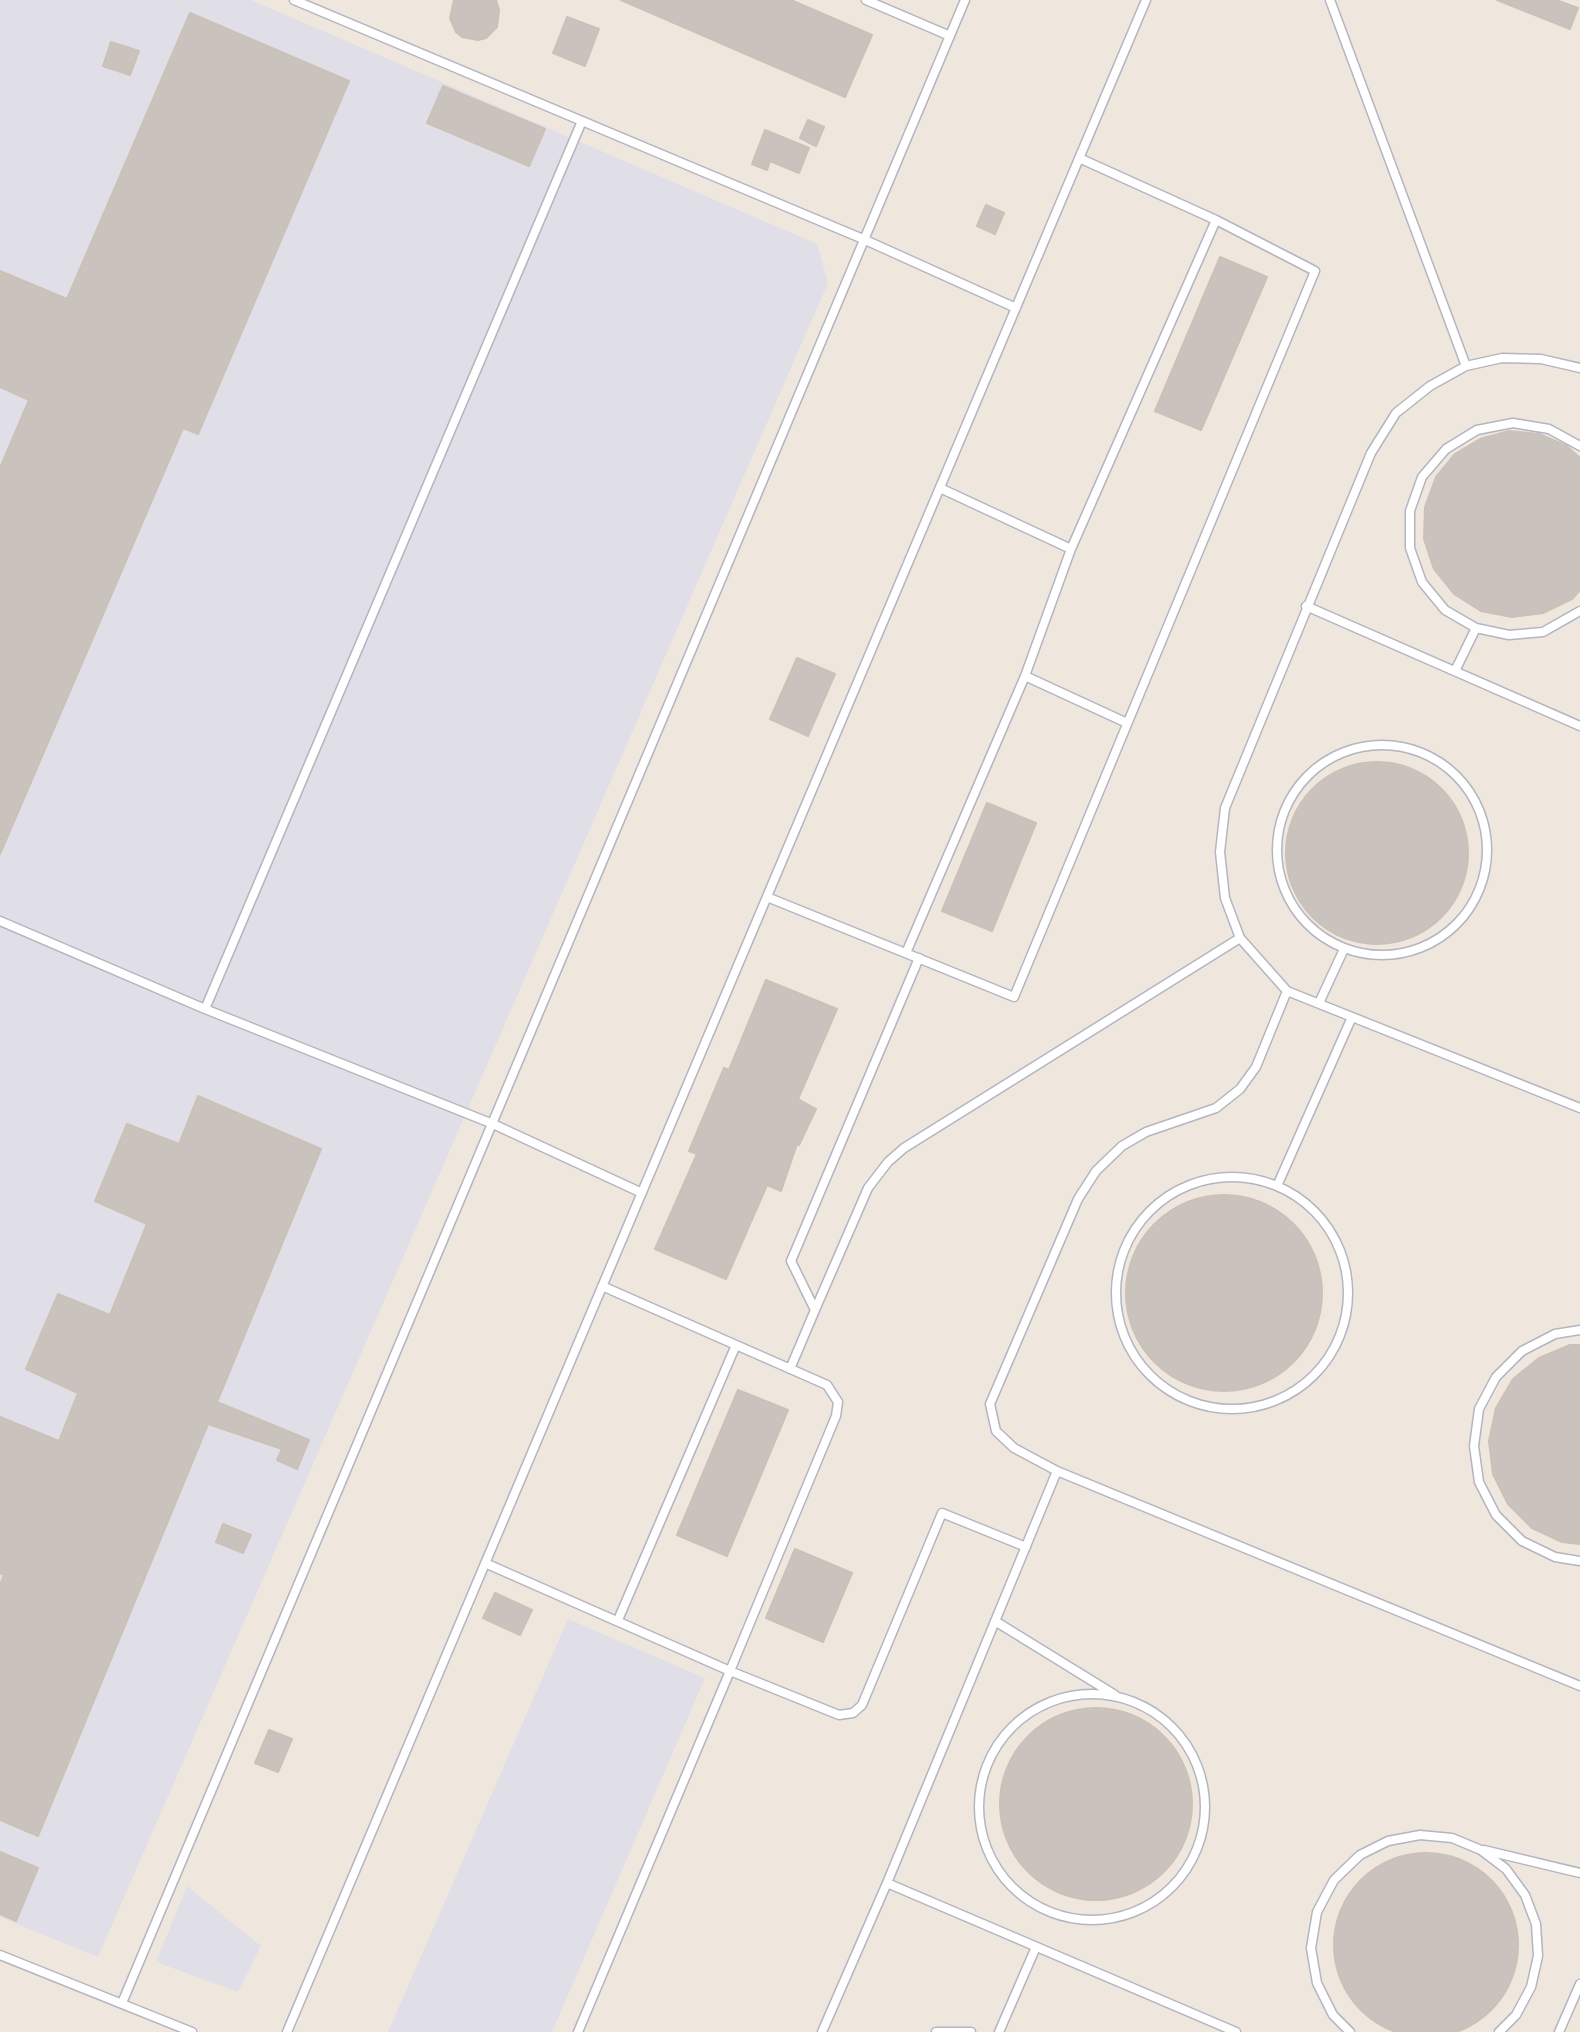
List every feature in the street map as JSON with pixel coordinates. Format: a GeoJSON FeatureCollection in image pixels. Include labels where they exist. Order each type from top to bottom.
{"type":"FeatureCollection","features":[{"type":"Feature","properties":{"kind":"lane"},"geometry":{"type":"LineString","coordinates":[[294,0],[863,239],[1016,308]]}},
{"type":"Feature","properties":{"kind":"lane"},"geometry":{"type":"LineString","coordinates":[[866,0],[950,36]]}},
{"type":"Feature","properties":{"kind":"lane"},"geometry":{"type":"LineString","coordinates":[[122,2003],[965,0]]}},
{"type":"Feature","properties":{"kind":"lane"},"geometry":{"type":"LineString","coordinates":[[287,2032],[1146,0]]}},
{"type":"Feature","properties":{"kind":"lane"},"geometry":{"type":"LineString","coordinates":[[1330,0],[1466,366]]}},
{"type":"Feature","properties":{"kind":"lane"},"geometry":{"type":"LineString","coordinates":[[205,1009],[582,121]]}},
{"type":"Feature","properties":{"kind":"lane"},"geometry":{"type":"LineString","coordinates":[[767,897],[1014,997],[1315,271],[1216,220],[1079,158]]}},
{"type":"Feature","properties":{"kind":"lane"},"geometry":{"type":"LineString","coordinates":[[906,953],[1025,676],[1071,549],[1216,220]]}},
{"type":"Feature","properties":{"kind":"lane"},"geometry":{"type":"LineString","coordinates":[[1580,368],[1541,359],[1502,358],[1466,366],[1430,386],[1396,413],[1371,453],[1224,808],[1220,852],[1225,898],[1240,938],[1287,991],[1580,1108]]}},
{"type":"Feature","properties":{"kind":"lane"},"geometry":{"type":"LineString","coordinates":[[1580,446],[1549,429],[1513,423],[1477,430],[1446,449],[1422,477],[1410,511],[1410,548],[1422,582],[1445,610],[1476,628],[1509,635],[1543,632],[1580,611]]}},
{"type":"Feature","properties":{"kind":"lane"},"geometry":{"type":"LineString","coordinates":[[940,488],[1071,549]]}},
{"type":"Feature","properties":{"kind":"lane"},"geometry":{"type":"LineString","coordinates":[[1306,606],[1580,726]]}},
{"type":"Feature","properties":{"kind":"lane"},"geometry":{"type":"LineString","coordinates":[[1455,671],[1476,628]]}},
{"type":"Feature","properties":{"kind":"lane"},"geometry":{"type":"LineString","coordinates":[[1025,676],[1128,723]]}},
{"type":"Feature","properties":{"kind":"lane"},"geometry":{"type":"LineString","coordinates":[[1380,744],[1416,750],[1446,765],[1470,789],[1484,820],[1489,853],[1482,886],[1466,916],[1441,938],[1410,952],[1388,955],[1377,956],[1344,949],[1312,931],[1289,902],[1277,868],[1277,844],[1278,832],[1290,798],[1313,770],[1345,751],[1380,744]]}},
{"type":"Feature","properties":{"kind":"lane"},"geometry":{"type":"LineString","coordinates":[[0,921],[205,1009],[493,1124],[642,1193]]}},
{"type":"Feature","properties":{"kind":"lane"},"geometry":{"type":"LineString","coordinates":[[790,1369],[868,1188],[896,1155],[1240,938]]}},
{"type":"Feature","properties":{"kind":"lane"},"geometry":{"type":"LineString","coordinates":[[1319,1003],[1344,949]]}},
{"type":"Feature","properties":{"kind":"lane"},"geometry":{"type":"LineString","coordinates":[[815,1310],[791,1261],[919,958]]}},
{"type":"Feature","properties":{"kind":"lane"},"geometry":{"type":"LineString","coordinates":[[1287,991],[1255,1068],[1240,1089],[1216,1108],[1146,1132],[1122,1146],[1096,1171],[1079,1199],[990,1404],[996,1431],[1014,1447],[1057,1471],[1580,1686]]}},
{"type":"Feature","properties":{"kind":"lane"},"geometry":{"type":"LineString","coordinates":[[1278,1186],[1352,1017]]}},
{"type":"Feature","properties":{"kind":"lane"},"geometry":{"type":"LineString","coordinates":[[1232,1176],[1278,1186],[1301,1198],[1327,1223],[1344,1256],[1350,1292],[1344,1328],[1328,1361],[1302,1387],[1269,1404],[1233,1410],[1196,1405],[1163,1388],[1138,1363],[1121,1330],[1115,1293],[1121,1257],[1137,1224],[1163,1198],[1196,1182],[1232,1176]]}},
{"type":"Feature","properties":{"kind":"lane"},"geometry":{"type":"LineString","coordinates":[[578,2032],[836,1416],[838,1402],[835,1392],[827,1385],[602,1286]]}},
{"type":"Feature","properties":{"kind":"lane"},"geometry":{"type":"LineString","coordinates":[[1580,1330],[1555,1334],[1522,1351],[1496,1377],[1479,1409],[1474,1446],[1479,1482],[1496,1515],[1522,1541],[1555,1557],[1580,1561]]}},
{"type":"Feature","properties":{"kind":"lane"},"geometry":{"type":"LineString","coordinates":[[618,1620],[736,1345]]}},
{"type":"Feature","properties":{"kind":"lane"},"geometry":{"type":"LineString","coordinates":[[822,2032],[887,1883],[1057,1471]]}},
{"type":"Feature","properties":{"kind":"lane"},"geometry":{"type":"LineString","coordinates":[[485,1563],[730,1671],[839,1715],[853,1713],[862,1705],[942,1513],[1026,1547]]}},
{"type":"Feature","properties":{"kind":"lane"},"geometry":{"type":"LineString","coordinates":[[995,1621],[1119,1697],[1148,1709],[1173,1728],[1192,1754],[1203,1783],[1205,1815],[1198,1846],[1183,1874],[1161,1897],[1129,1914],[1094,1920],[1058,1915],[1026,1899],[1000,1874],[984,1842],[978,1807],[984,1771],[1001,1739],[1027,1714],[1066,1698],[1087,1694],[1119,1697]]}},
{"type":"Feature","properties":{"kind":"lane"},"geometry":{"type":"LineString","coordinates":[[1350,2032],[1333,2015],[1317,1983],[1311,1948],[1318,1912],[1334,1880],[1360,1855],[1388,1841],[1420,1835],[1452,1838],[1481,1850],[1580,1873]]}},
{"type":"Feature","properties":{"kind":"lane"},"geometry":{"type":"LineString","coordinates":[[1481,1850],[1506,1869],[1525,1895],[1536,1924],[1538,1956],[1531,1987],[1516,2015],[1500,2032]]}},
{"type":"Feature","properties":{"kind":"lane"},"geometry":{"type":"LineString","coordinates":[[887,1883],[1236,2032]]}},
{"type":"Feature","properties":{"kind":"lane"},"geometry":{"type":"LineString","coordinates":[[999,2032],[1037,1947]]}},
{"type":"Feature","properties":{"kind":"lane"},"geometry":{"type":"LineString","coordinates":[[0,1955],[192,2032]]}},
{"type":"Feature","properties":{"kind":"lane"},"geometry":{"type":"LineString","coordinates":[[1559,2032],[1580,1984]]}},
{"type":"Feature","properties":{"kind":"lane"},"geometry":{"type":"LineString","coordinates":[[936,2032],[971,2032]]}},
{"type":"Feature","properties":{"kind":"shaded area"},"geometry":{"type":"Polygon","coordinates":[[[0,0],[251,0],[817,244],[828,283],[98,1957],[0,1917],[0,0]]]}},
{"type":"Feature","properties":{"kind":"shaded area"},"geometry":{"type":"Polygon","coordinates":[[[568,1619],[705,1678],[552,2032],[388,2032],[568,1619]]]}},
{"type":"Feature","properties":{"kind":"shaded area"},"geometry":{"type":"Polygon","coordinates":[[[187,1886],[261,1946],[238,1992],[156,1962],[187,1886]]]}},
{"type":"Feature","properties":{"kind":"building"},"geometry":{"type":"Polygon","coordinates":[[[454,0],[496,0],[499,10],[497,27],[486,38],[478,40],[462,37],[456,32],[450,18],[454,0]]]}},
{"type":"Feature","properties":{"kind":"building"},"geometry":{"type":"Polygon","coordinates":[[[621,0],[791,0],[872,35],[845,97],[621,0]]]}},
{"type":"Feature","properties":{"kind":"building"},"geometry":{"type":"Polygon","coordinates":[[[1497,0],[1556,0],[1578,8],[1570,29],[1497,0]]]}},
{"type":"Feature","properties":{"kind":"building"},"geometry":{"type":"Polygon","coordinates":[[[190,13],[349,81],[198,434],[183,428],[0,854],[0,468],[29,400],[0,387],[0,271],[67,299],[190,13]]]}},
{"type":"Feature","properties":{"kind":"building"},"geometry":{"type":"Polygon","coordinates":[[[567,17],[599,29],[585,66],[553,53],[567,17]]]}},
{"type":"Feature","properties":{"kind":"building"},"geometry":{"type":"Polygon","coordinates":[[[111,42],[139,51],[130,75],[103,66],[111,42]]]}},
{"type":"Feature","properties":{"kind":"building"},"geometry":{"type":"Polygon","coordinates":[[[443,86],[545,129],[529,166],[427,123],[443,86]]]}},
{"type":"Feature","properties":{"kind":"building"},"geometry":{"type":"Polygon","coordinates":[[[808,120],[824,127],[816,146],[800,138],[808,120]]]}},
{"type":"Feature","properties":{"kind":"building"},"geometry":{"type":"Polygon","coordinates":[[[765,130],[809,148],[799,173],[770,161],[767,170],[752,164],[765,130]]]}},
{"type":"Feature","properties":{"kind":"building"},"geometry":{"type":"Polygon","coordinates":[[[986,205],[1004,213],[995,234],[977,226],[986,205]]]}},
{"type":"Feature","properties":{"kind":"building"},"geometry":{"type":"Polygon","coordinates":[[[1220,257],[1267,277],[1201,430],[1155,411],[1220,257]]]}},
{"type":"Feature","properties":{"kind":"building"},"geometry":{"type":"Polygon","coordinates":[[[1509,431],[1539,434],[1567,446],[1580,458],[1580,590],[1572,599],[1543,613],[1512,617],[1481,611],[1454,594],[1434,569],[1424,539],[1425,507],[1436,477],[1455,454],[1480,439],[1509,431]]]}},
{"type":"Feature","properties":{"kind":"building"},"geometry":{"type":"Polygon","coordinates":[[[797,658],[835,674],[808,736],[770,719],[797,658]]]}},
{"type":"Feature","properties":{"kind":"building"},"geometry":{"type":"Polygon","coordinates":[[[1377,762],[1412,769],[1441,789],[1461,818],[1468,853],[1461,888],[1441,917],[1412,937],[1377,944],[1342,937],[1313,917],[1293,888],[1286,853],[1293,818],[1313,789],[1342,769],[1377,762]]]}},
{"type":"Feature","properties":{"kind":"building"},"geometry":{"type":"Polygon","coordinates":[[[987,803],[1036,823],[992,931],[942,911],[987,803]]]}},
{"type":"Feature","properties":{"kind":"building"},"geometry":{"type":"Polygon","coordinates":[[[766,980],[837,1009],[798,1099],[816,1109],[799,1145],[797,1144],[781,1191],[767,1185],[726,1279],[655,1249],[697,1154],[689,1151],[724,1068],[729,1070],[766,980]]]}},
{"type":"Feature","properties":{"kind":"building"},"geometry":{"type":"Polygon","coordinates":[[[198,1096],[321,1149],[217,1402],[309,1440],[297,1469],[277,1460],[282,1449],[208,1424],[38,1836],[0,1820],[0,1585],[4,1575],[0,1573],[0,1417],[59,1441],[78,1393],[26,1369],[58,1294],[110,1315],[147,1224],[95,1201],[127,1124],[179,1144],[198,1096]]]}},
{"type":"Feature","properties":{"kind":"building"},"geometry":{"type":"Polygon","coordinates":[[[1224,1195],[1262,1202],[1294,1223],[1315,1255],[1322,1293],[1315,1331],[1294,1363],[1262,1384],[1224,1391],[1186,1384],[1154,1363],[1133,1331],[1126,1293],[1133,1255],[1154,1223],[1186,1202],[1224,1195]]]}},
{"type":"Feature","properties":{"kind":"building"},"geometry":{"type":"Polygon","coordinates":[[[1570,1345],[1580,1345],[1580,1544],[1562,1542],[1532,1528],[1508,1504],[1493,1474],[1489,1441],[1496,1408],[1513,1379],[1539,1358],[1570,1345]]]}},
{"type":"Feature","properties":{"kind":"building"},"geometry":{"type":"Polygon","coordinates":[[[738,1390],[788,1410],[727,1556],[677,1535],[738,1390]]]}},
{"type":"Feature","properties":{"kind":"building"},"geometry":{"type":"Polygon","coordinates":[[[223,1524],[251,1535],[243,1553],[216,1542],[223,1524]]]}},
{"type":"Feature","properties":{"kind":"building"},"geometry":{"type":"Polygon","coordinates":[[[795,1549],[852,1573],[823,1642],[766,1618],[795,1549]]]}},
{"type":"Feature","properties":{"kind":"building"},"geometry":{"type":"Polygon","coordinates":[[[495,1593],[532,1610],[520,1635],[483,1618],[495,1593]]]}},
{"type":"Feature","properties":{"kind":"building"},"geometry":{"type":"Polygon","coordinates":[[[1096,1708],[1115,1709],[1133,1715],[1164,1736],[1185,1767],[1191,1785],[1191,1823],[1185,1841],[1164,1872],[1133,1893],[1115,1899],[1096,1900],[1077,1899],[1059,1893],[1028,1872],[1007,1841],[1001,1823],[1000,1804],[1001,1785],[1007,1767],[1028,1736],[1059,1715],[1077,1709],[1096,1708]]]}},
{"type":"Feature","properties":{"kind":"building"},"geometry":{"type":"Polygon","coordinates":[[[269,1730],[292,1739],[278,1772],[255,1763],[269,1730]]]}},
{"type":"Feature","properties":{"kind":"building"},"geometry":{"type":"Polygon","coordinates":[[[0,1852],[38,1868],[16,1921],[0,1914],[0,1852]]]}},
{"type":"Feature","properties":{"kind":"building"},"geometry":{"type":"Polygon","coordinates":[[[1426,1853],[1444,1854],[1461,1860],[1477,1868],[1491,1880],[1503,1894],[1511,1910],[1517,1927],[1517,1963],[1511,1980],[1503,1996],[1491,2010],[1477,2022],[1461,2030],[1444,2036],[1426,2037],[1408,2036],[1391,2030],[1375,2022],[1361,2010],[1349,1996],[1341,1980],[1335,1963],[1334,1945],[1335,1927],[1341,1910],[1349,1894],[1361,1880],[1375,1868],[1391,1860],[1408,1854],[1426,1853]]]}}]}
